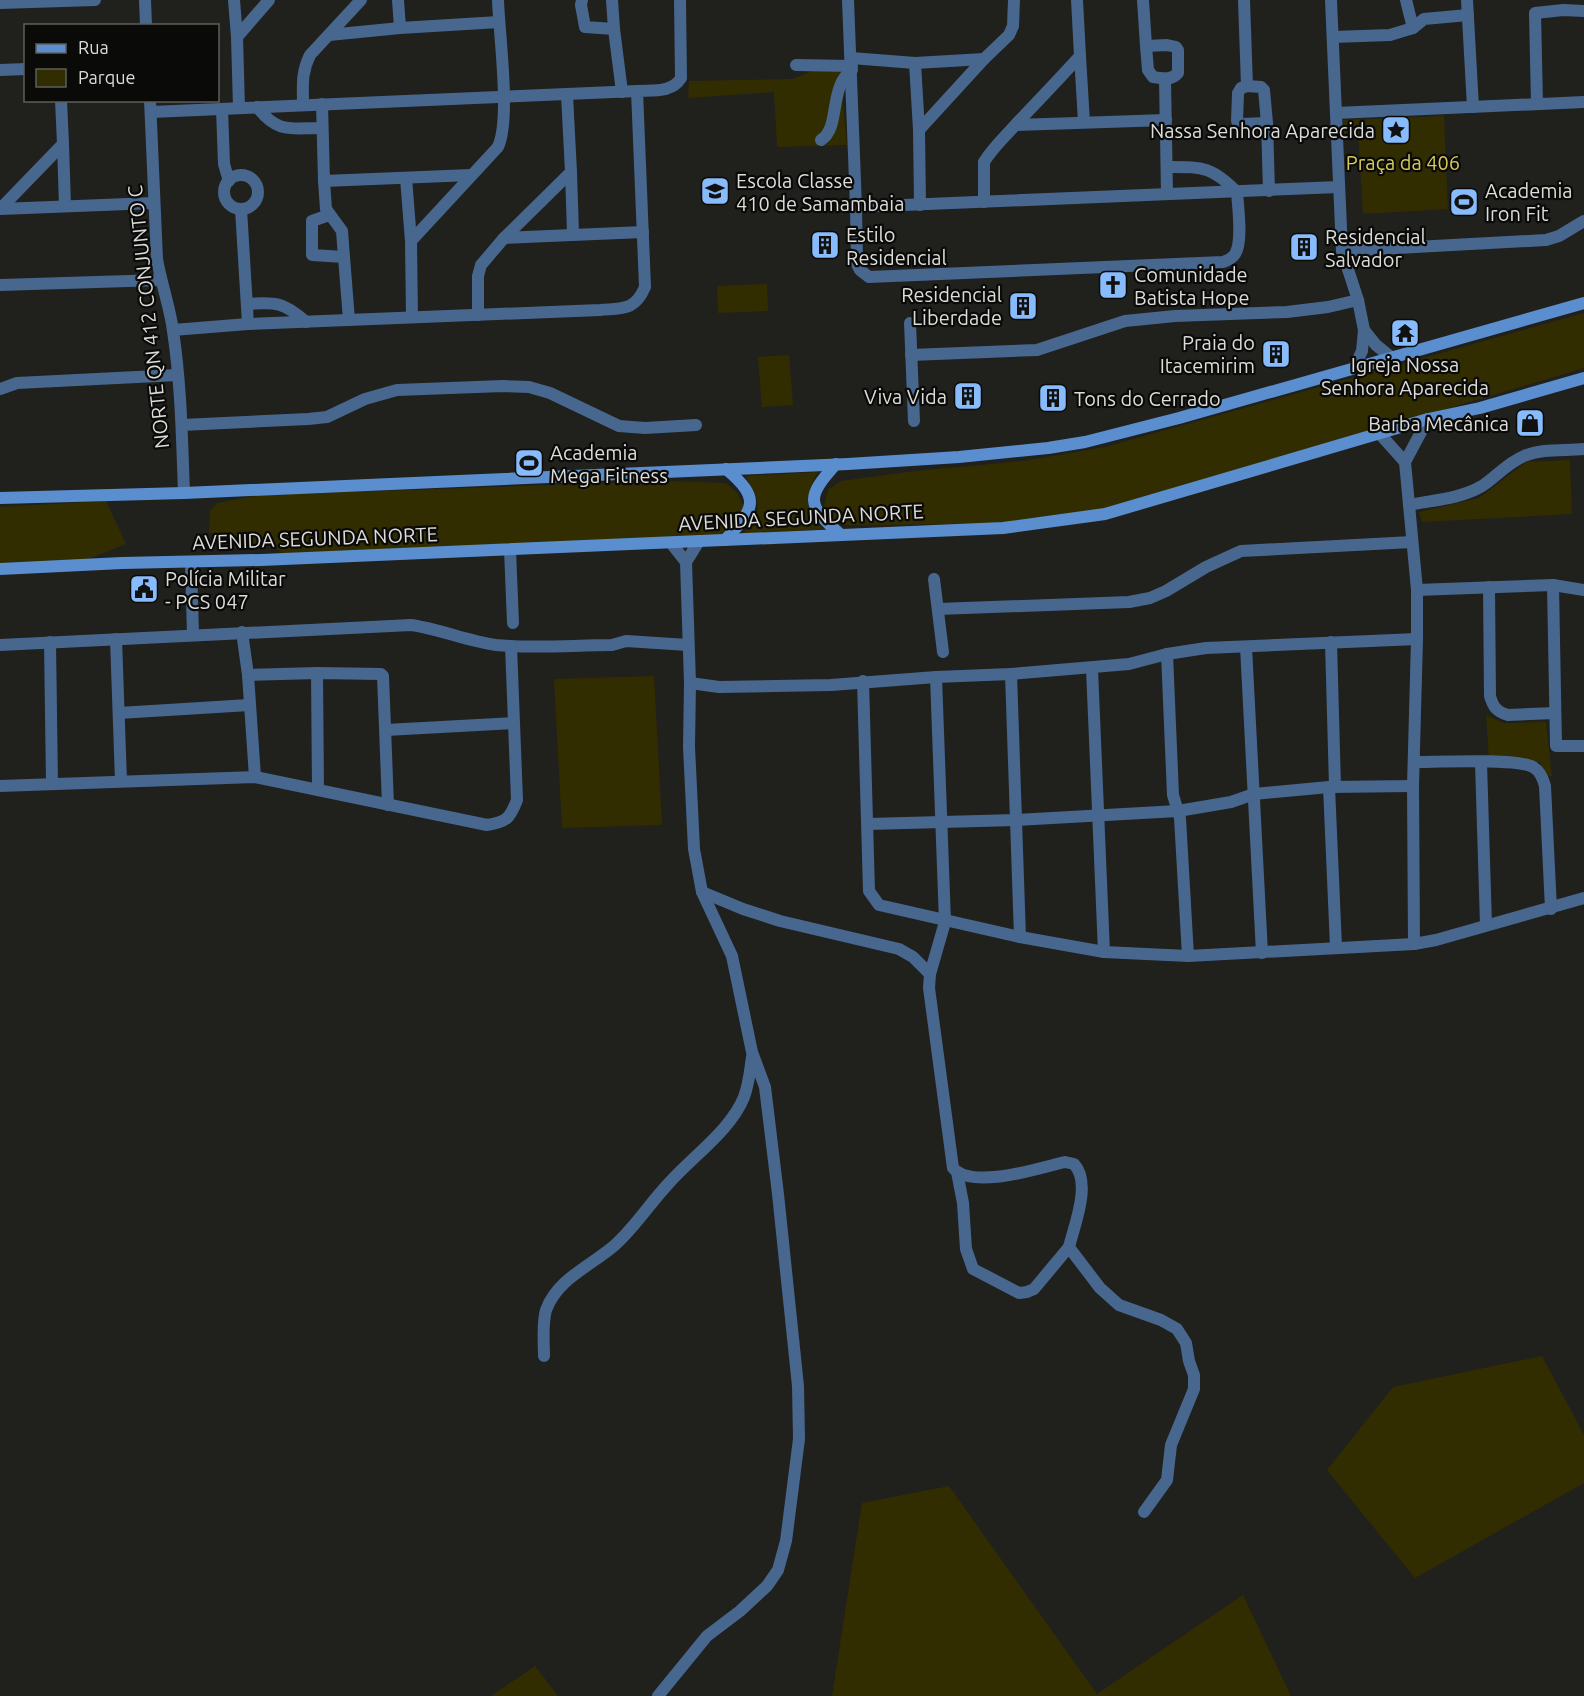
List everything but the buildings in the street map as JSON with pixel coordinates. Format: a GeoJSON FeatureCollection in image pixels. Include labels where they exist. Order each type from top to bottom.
{"type":"FeatureCollection","features":[{"type":"Feature","properties":{"kind":"main road"},"geometry":{"type":"LineString","coordinates":[[0,498],[184,493],[836,464],[959,457],[1048,448],[1085,442],[1179,418],[1584,303]]}},
{"type":"Feature","properties":{"kind":"main road","name":"AVENIDA SEGUNDA NORTE"},"geometry":{"type":"LineString","coordinates":[[0,569],[510,550],[1003,528],[1105,514],[1378,433],[1480,408],[1584,378]]}},
{"type":"Feature","properties":{"kind":"main road"},"geometry":{"type":"LineString","coordinates":[[836,464],[816,491],[814,502],[819,516],[840,534]]}},
{"type":"Feature","properties":{"kind":"main road"},"geometry":{"type":"LineString","coordinates":[[725,540],[743,521],[749,510],[750,498],[741,481],[726,469]]}},
{"type":"Feature","properties":{"kind":"street"},"geometry":{"type":"LineString","coordinates":[[0,3],[95,0]]}},
{"type":"Feature","properties":{"kind":"street"},"geometry":{"type":"LineString","coordinates":[[145,0],[146,24]]}},
{"type":"Feature","properties":{"kind":"street"},"geometry":{"type":"LineString","coordinates":[[234,0],[239,108]]}},
{"type":"Feature","properties":{"kind":"street"},"geometry":{"type":"LineString","coordinates":[[237,37],[269,0]]}},
{"type":"Feature","properties":{"kind":"street"},"geometry":{"type":"LineString","coordinates":[[303,105],[303,70],[310,56],[361,0]]}},
{"type":"Feature","properties":{"kind":"street"},"geometry":{"type":"LineString","coordinates":[[398,0],[399,28]]}},
{"type":"Feature","properties":{"kind":"street"},"geometry":{"type":"LineString","coordinates":[[411,241],[498,147],[501,140],[503,98],[498,0]]}},
{"type":"Feature","properties":{"kind":"street"},"geometry":{"type":"LineString","coordinates":[[582,0],[585,27],[614,29]]}},
{"type":"Feature","properties":{"kind":"street"},"geometry":{"type":"LineString","coordinates":[[612,0],[622,92]]}},
{"type":"Feature","properties":{"kind":"street"},"geometry":{"type":"LineString","coordinates":[[150,106],[222,109],[567,95],[669,88],[677,85],[681,78],[680,0]]}},
{"type":"Feature","properties":{"kind":"street"},"geometry":{"type":"LineString","coordinates":[[848,0],[857,264],[868,278],[1223,262],[1235,255],[1239,245],[1237,192],[1211,170],[1200,167],[1167,167]]}},
{"type":"Feature","properties":{"kind":"street"},"geometry":{"type":"LineString","coordinates":[[919,130],[1009,35],[1013,26],[1014,0]]}},
{"type":"Feature","properties":{"kind":"street"},"geometry":{"type":"LineString","coordinates":[[1077,0],[1084,122]]}},
{"type":"Feature","properties":{"kind":"street"},"geometry":{"type":"LineString","coordinates":[[1143,0],[1146,46],[1149,74],[1165,79],[1178,73],[1176,47],[1146,46]]}},
{"type":"Feature","properties":{"kind":"street"},"geometry":{"type":"LineString","coordinates":[[1244,0],[1248,86]]}},
{"type":"Feature","properties":{"kind":"street"},"geometry":{"type":"LineString","coordinates":[[1331,0],[1342,251],[1358,300],[1364,330],[1362,351],[1354,368]]}},
{"type":"Feature","properties":{"kind":"street"},"geometry":{"type":"LineString","coordinates":[[1406,0],[1413,28]]}},
{"type":"Feature","properties":{"kind":"street"},"geometry":{"type":"LineString","coordinates":[[1467,0],[1473,107]]}},
{"type":"Feature","properties":{"kind":"street"},"geometry":{"type":"LineString","coordinates":[[1537,104],[1535,6],[1584,12],[1583,0]]}},
{"type":"Feature","properties":{"kind":"street"},"geometry":{"type":"LineString","coordinates":[[1333,37],[1390,35],[1413,28],[1424,19],[1468,15]]}},
{"type":"Feature","properties":{"kind":"street"},"geometry":{"type":"LineString","coordinates":[[329,35],[499,22]]}},
{"type":"Feature","properties":{"kind":"street"},"geometry":{"type":"LineString","coordinates":[[984,202],[984,162],[997,143],[1080,56]]}},
{"type":"Feature","properties":{"kind":"street"},"geometry":{"type":"LineString","coordinates":[[796,65],[984,60]]}},
{"type":"Feature","properties":{"kind":"street"},"geometry":{"type":"LineString","coordinates":[[915,63],[920,204]]}},
{"type":"Feature","properties":{"kind":"street"},"geometry":{"type":"LineString","coordinates":[[821,140],[828,134],[836,93],[852,65]]}},
{"type":"Feature","properties":{"kind":"street"},"geometry":{"type":"LineString","coordinates":[[0,70],[24,69]]}},
{"type":"Feature","properties":{"kind":"street"},"geometry":{"type":"LineString","coordinates":[[1165,79],[1167,194]]}},
{"type":"Feature","properties":{"kind":"street"},"geometry":{"type":"LineString","coordinates":[[1267,123],[1241,124],[1237,121],[1238,93],[1241,88],[1248,86],[1263,88],[1267,123],[1269,191]]}},
{"type":"Feature","properties":{"kind":"street"},"geometry":{"type":"LineString","coordinates":[[173,330],[248,324],[630,307],[637,302],[645,287],[637,91]]}},
{"type":"Feature","properties":{"kind":"street"},"geometry":{"type":"LineString","coordinates":[[567,95],[573,234]]}},
{"type":"Feature","properties":{"kind":"street"},"geometry":{"type":"LineString","coordinates":[[61,102],[65,206]]}},
{"type":"Feature","properties":{"kind":"street"},"geometry":{"type":"LineString","coordinates":[[1336,113],[1584,102]]}},
{"type":"Feature","properties":{"kind":"street"},"geometry":{"type":"LineString","coordinates":[[322,104],[321,128],[326,209],[342,231],[349,320]]}},
{"type":"Feature","properties":{"kind":"street","name":"NORTE QN 412 CONJUNTO C"},"geometry":{"type":"LineString","coordinates":[[150,106],[153,203],[161,280],[173,330],[182,425],[184,493]]}},
{"type":"Feature","properties":{"kind":"street"},"geometry":{"type":"LineString","coordinates":[[257,107],[267,119],[283,128],[321,128]]}},
{"type":"Feature","properties":{"kind":"street"},"geometry":{"type":"LineString","coordinates":[[222,109],[224,164],[228,181]]}},
{"type":"Feature","properties":{"kind":"street"},"geometry":{"type":"LineString","coordinates":[[1016,125],[1166,120]]}},
{"type":"Feature","properties":{"kind":"street"},"geometry":{"type":"LineString","coordinates":[[0,209],[63,144]]}},
{"type":"Feature","properties":{"kind":"street"},"geometry":{"type":"LineString","coordinates":[[478,315],[478,268],[504,238],[571,172]]}},
{"type":"Feature","properties":{"kind":"street"},"geometry":{"type":"LineString","coordinates":[[242,175],[255,182],[258,189],[254,203],[248,208],[241,209],[235,208],[225,199],[224,192],[228,181],[234,176],[242,175]]}},
{"type":"Feature","properties":{"kind":"street"},"geometry":{"type":"LineString","coordinates":[[324,181],[471,175]]}},
{"type":"Feature","properties":{"kind":"street"},"geometry":{"type":"LineString","coordinates":[[406,178],[411,241],[412,317]]}},
{"type":"Feature","properties":{"kind":"street"},"geometry":{"type":"LineString","coordinates":[[856,207],[1339,187]]}},
{"type":"Feature","properties":{"kind":"street"},"geometry":{"type":"LineString","coordinates":[[0,209],[153,203]]}},
{"type":"Feature","properties":{"kind":"street"},"geometry":{"type":"LineString","coordinates":[[241,209],[248,324]]}},
{"type":"Feature","properties":{"kind":"street"},"geometry":{"type":"LineString","coordinates":[[329,215],[312,221],[312,255],[344,257]]}},
{"type":"Feature","properties":{"kind":"street"},"geometry":{"type":"LineString","coordinates":[[1342,251],[1546,240],[1559,236],[1584,221]]}},
{"type":"Feature","properties":{"kind":"street"},"geometry":{"type":"LineString","coordinates":[[504,238],[643,232]]}},
{"type":"Feature","properties":{"kind":"street"},"geometry":{"type":"LineString","coordinates":[[0,285],[161,280]]}},
{"type":"Feature","properties":{"kind":"street"},"geometry":{"type":"LineString","coordinates":[[911,355],[1037,350],[1125,321],[1185,315],[1287,312],[1329,307],[1358,300]]}},
{"type":"Feature","properties":{"kind":"street"},"geometry":{"type":"LineString","coordinates":[[247,304],[280,303],[294,311],[306,322]]}},
{"type":"Feature","properties":{"kind":"street"},"geometry":{"type":"LineString","coordinates":[[910,323],[914,421]]}},
{"type":"Feature","properties":{"kind":"street"},"geometry":{"type":"LineString","coordinates":[[1364,330],[1376,345],[1392,358]]}},
{"type":"Feature","properties":{"kind":"street"},"geometry":{"type":"LineString","coordinates":[[0,389],[17,383],[177,375]]}},
{"type":"Feature","properties":{"kind":"street"},"geometry":{"type":"LineString","coordinates":[[182,425],[327,417],[365,399],[397,390],[503,386],[529,387],[550,393],[619,426],[645,428],[696,425]]}},
{"type":"Feature","properties":{"kind":"street"},"geometry":{"type":"LineString","coordinates":[[1414,944],[1413,786],[1417,590],[1405,462],[1428,419]]}},
{"type":"Feature","properties":{"kind":"street"},"geometry":{"type":"LineString","coordinates":[[1378,433],[1405,462]]}},
{"type":"Feature","properties":{"kind":"street"},"geometry":{"type":"LineString","coordinates":[[1409,505],[1459,496],[1475,489],[1524,456],[1553,450],[1584,449]]}},
{"type":"Feature","properties":{"kind":"street"},"geometry":{"type":"LineString","coordinates":[[657,1696],[707,1636],[740,1611],[767,1586],[778,1570],[786,1541],[799,1439],[798,1386],[765,1087],[752,1052],[732,956],[702,891],[694,849],[689,747],[690,683],[686,562],[699,542]]}},
{"type":"Feature","properties":{"kind":"street"},"geometry":{"type":"LineString","coordinates":[[938,609],[1129,602],[1150,598],[1166,591],[1206,567],[1241,551],[1412,542]]}},
{"type":"Feature","properties":{"kind":"street"},"geometry":{"type":"LineString","coordinates":[[671,543],[686,562]]}},
{"type":"Feature","properties":{"kind":"street"},"geometry":{"type":"LineString","coordinates":[[510,550],[513,623]]}},
{"type":"Feature","properties":{"kind":"street"},"geometry":{"type":"LineString","coordinates":[[191,563],[193,635]]}},
{"type":"Feature","properties":{"kind":"street"},"geometry":{"type":"LineString","coordinates":[[933,579],[943,652]]}},
{"type":"Feature","properties":{"kind":"street"},"geometry":{"type":"LineString","coordinates":[[1417,590],[1553,585],[1584,590]]}},
{"type":"Feature","properties":{"kind":"street"},"geometry":{"type":"LineString","coordinates":[[1553,585],[1556,746],[1584,746]]}},
{"type":"Feature","properties":{"kind":"street"},"geometry":{"type":"LineString","coordinates":[[1490,587],[1490,696],[1494,708],[1508,715],[1555,713]]}},
{"type":"Feature","properties":{"kind":"street"},"geometry":{"type":"LineString","coordinates":[[0,645],[242,632],[411,626],[427,627],[471,640],[512,646],[612,645],[626,641],[688,645]]}},
{"type":"Feature","properties":{"kind":"street"},"geometry":{"type":"LineString","coordinates":[[242,632],[248,675],[255,777]]}},
{"type":"Feature","properties":{"kind":"street"},"geometry":{"type":"LineString","coordinates":[[116,639],[121,781]]}},
{"type":"Feature","properties":{"kind":"street"},"geometry":{"type":"LineString","coordinates":[[690,683],[719,687],[831,684],[1011,674],[1092,669],[1206,648],[1417,639]]}},
{"type":"Feature","properties":{"kind":"street"},"geometry":{"type":"LineString","coordinates":[[50,642],[52,784]]}},
{"type":"Feature","properties":{"kind":"street"},"geometry":{"type":"LineString","coordinates":[[1331,642],[1336,947]]}},
{"type":"Feature","properties":{"kind":"street"},"geometry":{"type":"LineString","coordinates":[[0,786],[255,777],[487,825],[502,823],[511,814],[517,800],[512,646]]}},
{"type":"Feature","properties":{"kind":"street"},"geometry":{"type":"LineString","coordinates":[[1246,647],[1262,953]]}},
{"type":"Feature","properties":{"kind":"street"},"geometry":{"type":"LineString","coordinates":[[1167,654],[1173,795],[1180,818],[1188,956]]}},
{"type":"Feature","properties":{"kind":"street"},"geometry":{"type":"LineString","coordinates":[[1092,669],[1104,952]]}},
{"type":"Feature","properties":{"kind":"street"},"geometry":{"type":"LineString","coordinates":[[317,673],[318,790]]}},
{"type":"Feature","properties":{"kind":"street"},"geometry":{"type":"LineString","coordinates":[[248,675],[381,674],[383,676],[386,730],[388,805]]}},
{"type":"Feature","properties":{"kind":"street"},"geometry":{"type":"LineString","coordinates":[[1011,674],[1020,938]]}},
{"type":"Feature","properties":{"kind":"street"},"geometry":{"type":"LineString","coordinates":[[936,677],[945,922],[930,974],[930,1003],[953,1168],[962,1175],[992,1178],[1065,1162],[1074,1164],[1080,1175],[1081,1197],[1069,1247],[1034,1289],[1018,1293],[973,1269],[966,1249],[963,1203],[957,1172]]}},
{"type":"Feature","properties":{"kind":"street"},"geometry":{"type":"LineString","coordinates":[[863,681],[869,891],[879,905],[1020,938],[1104,952],[1188,956],[1414,944],[1551,909],[1584,898]]}},
{"type":"Feature","properties":{"kind":"street"},"geometry":{"type":"LineString","coordinates":[[119,713],[249,705]]}},
{"type":"Feature","properties":{"kind":"street"},"geometry":{"type":"LineString","coordinates":[[386,730],[513,723]]}},
{"type":"Feature","properties":{"kind":"street"},"geometry":{"type":"LineString","coordinates":[[1414,762],[1480,762],[1529,765],[1536,769],[1542,776],[1545,786],[1551,909]]}},
{"type":"Feature","properties":{"kind":"street"},"geometry":{"type":"LineString","coordinates":[[1480,762],[1486,925]]}},
{"type":"Feature","properties":{"kind":"street"},"geometry":{"type":"LineString","coordinates":[[868,824],[1016,820],[1178,811],[1231,802],[1254,794],[1332,787],[1413,786]]}},
{"type":"Feature","properties":{"kind":"street"},"geometry":{"type":"LineString","coordinates":[[702,891],[743,909],[780,921],[899,950],[913,957],[930,974]]}},
{"type":"Feature","properties":{"kind":"street"},"geometry":{"type":"LineString","coordinates":[[544,1356],[545,1318],[556,1292],[576,1273],[601,1257],[628,1233],[661,1191],[733,1116],[744,1098],[752,1052]]}},
{"type":"Feature","properties":{"kind":"street"},"geometry":{"type":"LineString","coordinates":[[1069,1247],[1100,1288],[1119,1305],[1161,1320],[1177,1329],[1186,1343],[1194,1375],[1194,1389],[1172,1445],[1167,1480],[1144,1512]]}},
{"type":"Feature","properties":{"kind":"green space"},"geometry":{"type":"Polygon","coordinates":[[[816,69],[840,71],[847,145],[777,147],[774,92],[688,98],[689,81],[793,79],[816,69]]]}},
{"type":"Feature","properties":{"kind":"green space","name":"Praça da 406"},"geometry":{"type":"Polygon","coordinates":[[[1444,116],[1448,209],[1363,214],[1358,133],[1343,133],[1343,120],[1444,116]]]}},
{"type":"Feature","properties":{"kind":"green space"},"geometry":{"type":"Polygon","coordinates":[[[767,284],[768,311],[718,313],[717,286],[767,284]]]}},
{"type":"Feature","properties":{"kind":"green space"},"geometry":{"type":"Polygon","coordinates":[[[1584,313],[1584,368],[1104,511],[1002,524],[844,525],[832,519],[824,506],[828,490],[841,481],[915,471],[1023,461],[1105,447],[1584,313]]]}},
{"type":"Feature","properties":{"kind":"green space"},"geometry":{"type":"Polygon","coordinates":[[[789,355],[793,405],[762,407],[758,357],[789,355]]]}},
{"type":"Feature","properties":{"kind":"green space"},"geometry":{"type":"Polygon","coordinates":[[[1570,460],[1572,514],[1422,522],[1419,512],[1479,498],[1526,462],[1570,460]]]}},
{"type":"Feature","properties":{"kind":"green space"},"geometry":{"type":"Polygon","coordinates":[[[818,472],[810,488],[808,502],[812,515],[823,529],[743,534],[754,519],[758,506],[754,492],[745,476],[818,472]]]}},
{"type":"Feature","properties":{"kind":"green space"},"geometry":{"type":"Polygon","coordinates":[[[666,481],[726,483],[738,494],[744,508],[724,536],[286,556],[272,545],[244,544],[209,532],[210,511],[217,503],[260,495],[666,481]]]}},
{"type":"Feature","properties":{"kind":"green space"},"geometry":{"type":"Polygon","coordinates":[[[106,501],[126,544],[86,560],[0,563],[0,507],[106,501]]]}},
{"type":"Feature","properties":{"kind":"green space"},"geometry":{"type":"Polygon","coordinates":[[[654,676],[662,825],[562,828],[554,679],[654,676]]]}},
{"type":"Feature","properties":{"kind":"green space"},"geometry":{"type":"Polygon","coordinates":[[[1486,715],[1503,723],[1546,722],[1552,776],[1547,776],[1540,762],[1489,759],[1486,715]]]}},
{"type":"Feature","properties":{"kind":"green space"},"geometry":{"type":"Polygon","coordinates":[[[1542,1356],[1584,1435],[1584,1483],[1415,1578],[1327,1470],[1393,1387],[1542,1356]]]}},
{"type":"Feature","properties":{"kind":"green space"},"geometry":{"type":"Polygon","coordinates":[[[949,1486],[1097,1694],[1243,1595],[1291,1696],[832,1696],[862,1503],[949,1486]]]}},
{"type":"Feature","properties":{"kind":"green space"},"geometry":{"type":"Polygon","coordinates":[[[535,1666],[558,1696],[491,1696],[535,1666]]]}},
{"type":"Feature","properties":{"kind":"place","name":"Nassa Senhora Aparecida"},"geometry":{"type":"Point","coordinates":[1396,130]}},
{"type":"Feature","properties":{"kind":"place","name":"Escola Classe 410 de Samambaia"},"geometry":{"type":"Point","coordinates":[715,191]}},
{"type":"Feature","properties":{"kind":"place","name":"Academia Iron Fit"},"geometry":{"type":"Point","coordinates":[1464,202]}},
{"type":"Feature","properties":{"kind":"place","name":"Estilo Residencial"},"geometry":{"type":"Point","coordinates":[825,245]}},
{"type":"Feature","properties":{"kind":"place","name":"Residencial Salvador"},"geometry":{"type":"Point","coordinates":[1304,247]}},
{"type":"Feature","properties":{"kind":"place","name":"Comunidade Batista Hope"},"geometry":{"type":"Point","coordinates":[1113,285]}},
{"type":"Feature","properties":{"kind":"place","name":"Residencial Liberdade"},"geometry":{"type":"Point","coordinates":[1023,306]}},
{"type":"Feature","properties":{"kind":"place","name":"Igreja Nossa Senhora Aparecida"},"geometry":{"type":"Point","coordinates":[1405,333]}},
{"type":"Feature","properties":{"kind":"place","name":"Praia do Itacemirim"},"geometry":{"type":"Point","coordinates":[1276,354]}},
{"type":"Feature","properties":{"kind":"place","name":"Viva Vida"},"geometry":{"type":"Point","coordinates":[968,396]}},
{"type":"Feature","properties":{"kind":"place","name":"Tons do Cerrado"},"geometry":{"type":"Point","coordinates":[1053,398]}},
{"type":"Feature","properties":{"kind":"place","name":"Barba Mecânica"},"geometry":{"type":"Point","coordinates":[1530,423]}},
{"type":"Feature","properties":{"kind":"place","name":"Academia Mega Fitness"},"geometry":{"type":"Point","coordinates":[529,463]}},
{"type":"Feature","properties":{"kind":"place","name":"Polícia Militar - PCS 047"},"geometry":{"type":"Point","coordinates":[144,589]}}]}
